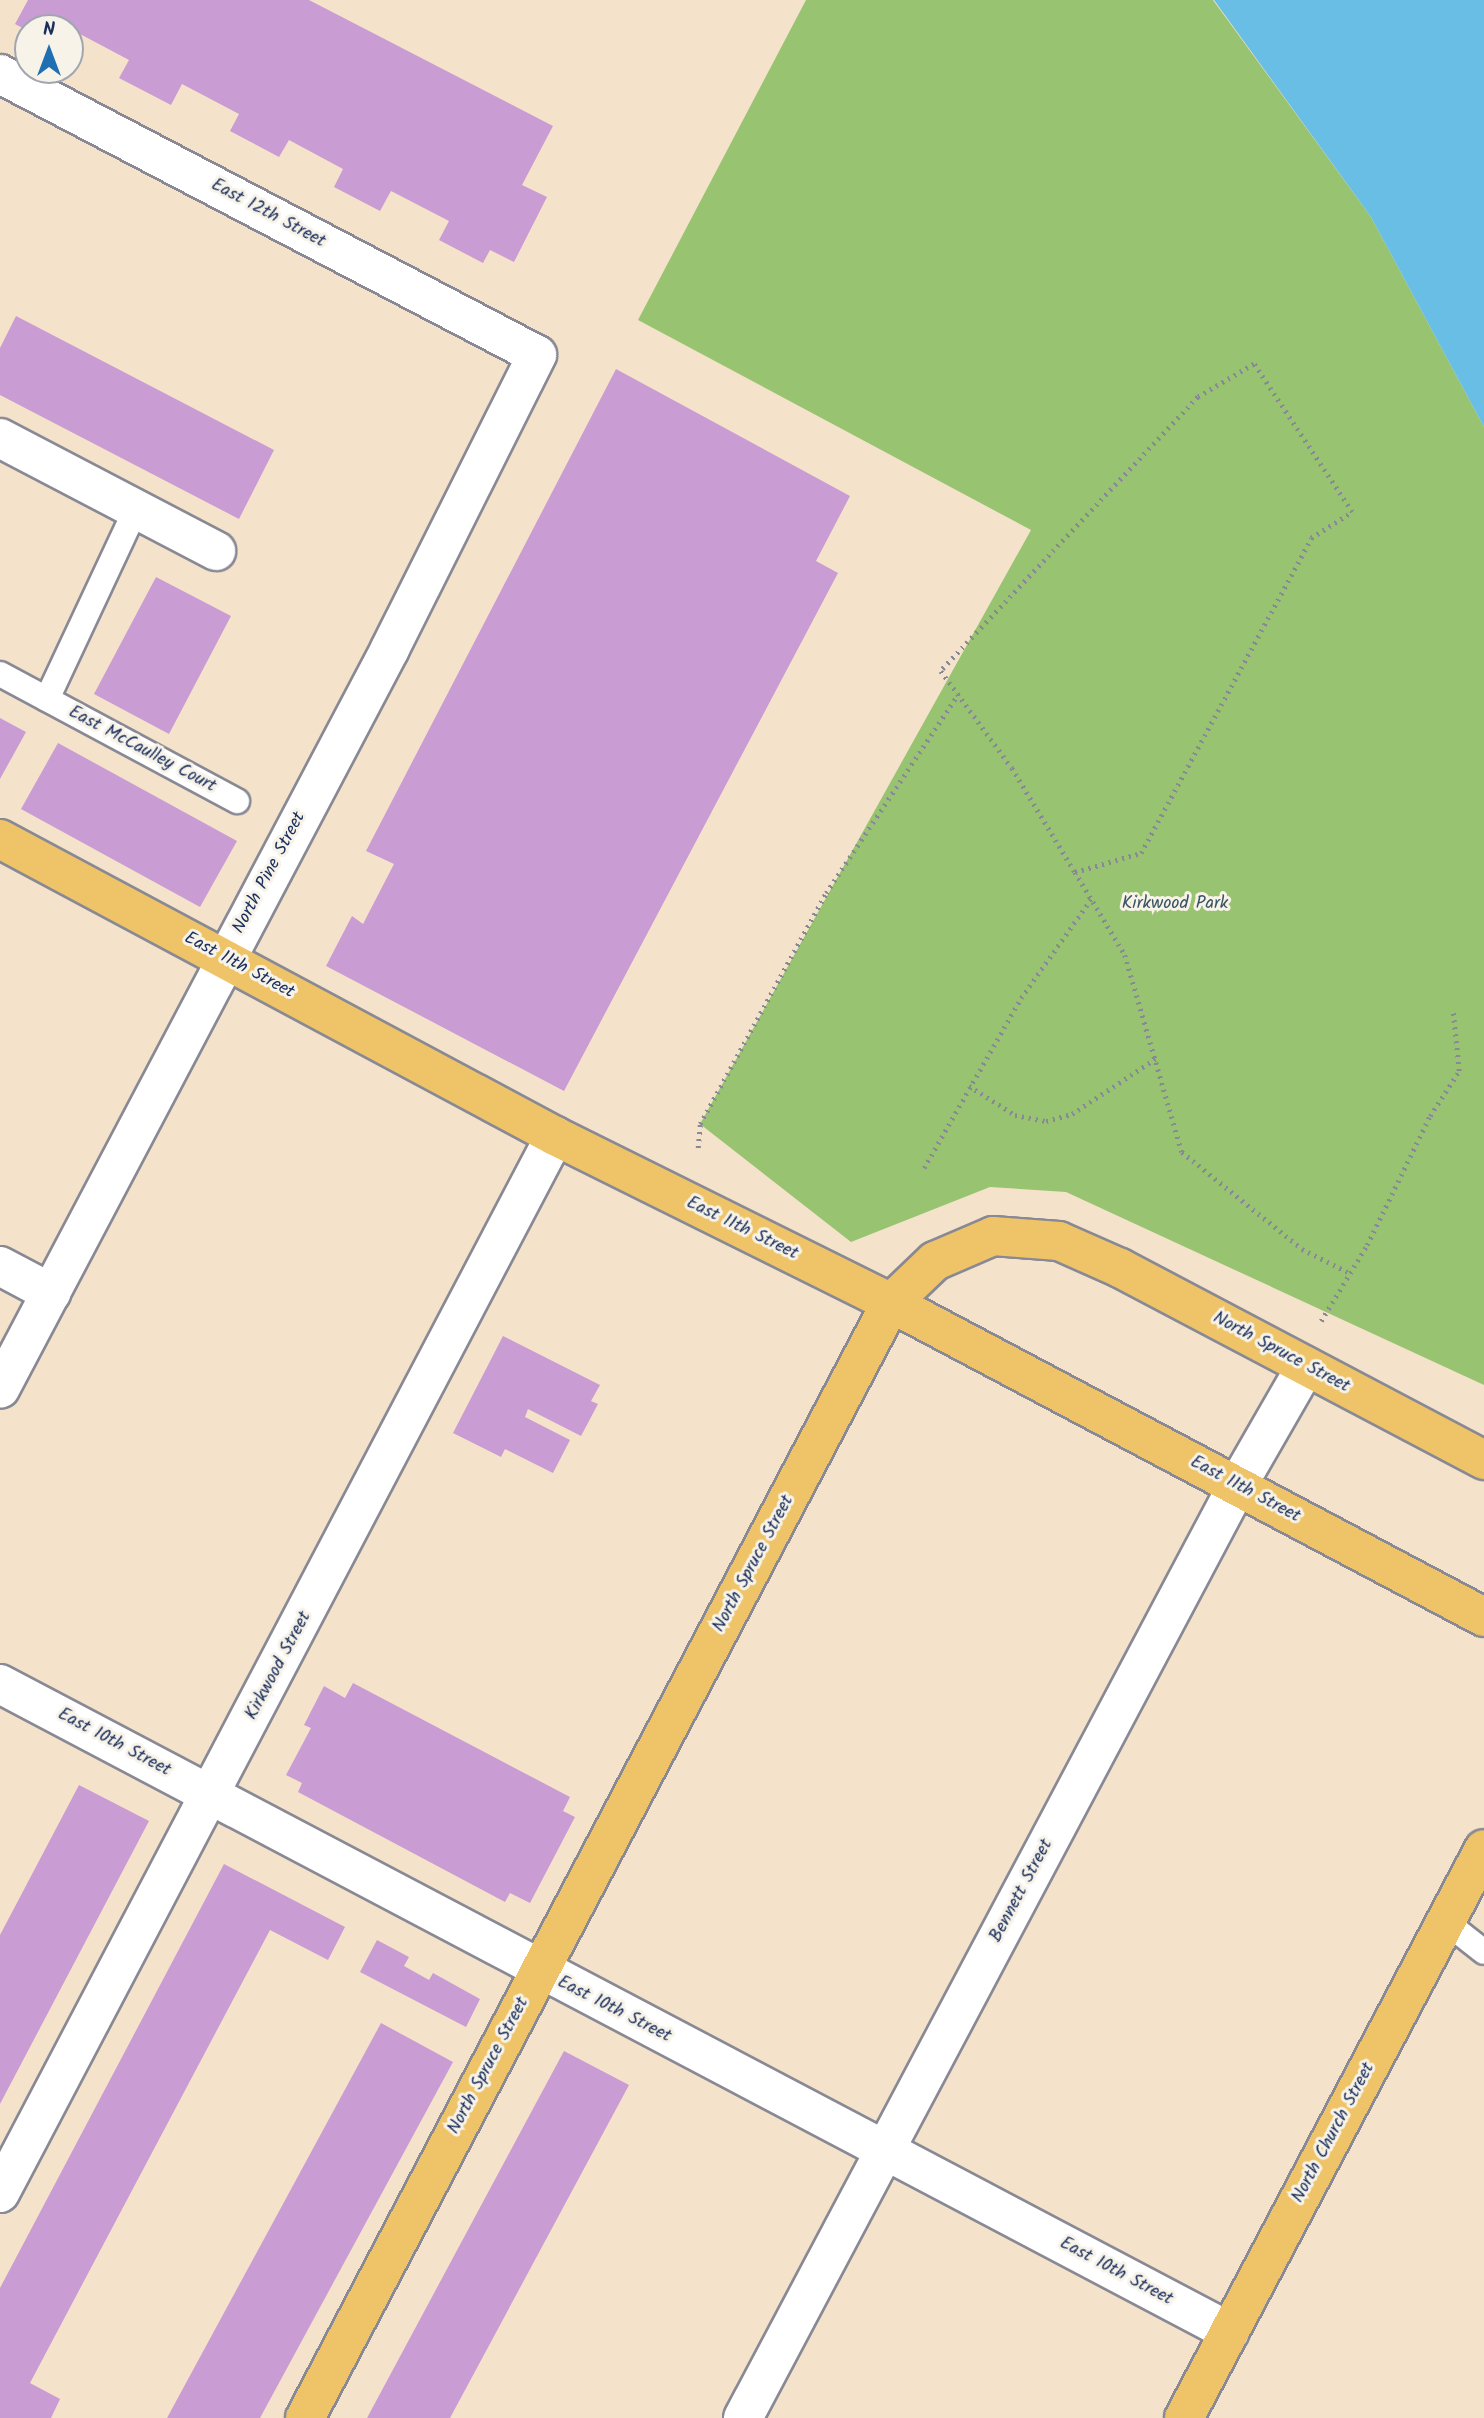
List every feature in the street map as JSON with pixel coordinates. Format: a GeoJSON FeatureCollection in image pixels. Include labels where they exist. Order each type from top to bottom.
{"type":"FeatureCollection","features":[{"type":"Feature","properties":{"kind":"main road","name":"East 11th Street"},"geometry":{"type":"LineString","coordinates":[[0,839],[555,1136],[891,1303],[1484,1617]]}},
{"type":"Feature","properties":{"kind":"main road","name":"North Spruce Street"},"geometry":{"type":"LineString","coordinates":[[305,2418],[891,1303],[935,1261],[956,1248],[993,1236],[1059,1241],[1120,1268],[1484,1460]]}},
{"type":"Feature","properties":{"kind":"main road","name":"North Church Street"},"geometry":{"type":"LineString","coordinates":[[1184,2418],[1484,1849]]}},
{"type":"Feature","properties":{"kind":"street","name":"East 12th Street"},"geometry":{"type":"LineString","coordinates":[[0,74],[537,355]]}},
{"type":"Feature","properties":{"kind":"street","name":"North Pine Street"},"geometry":{"type":"LineString","coordinates":[[0,1390],[224,958],[390,649],[537,355]]}},
{"type":"Feature","properties":{"kind":"street"},"geometry":{"type":"LineString","coordinates":[[0,438],[135,511],[216,551]]}},
{"type":"Feature","properties":{"kind":"street","name":"Kirkwood Street"},"geometry":{"type":"LineString","coordinates":[[0,2193],[212,1795],[555,1136]]}},
{"type":"Feature","properties":{"kind":"street"},"geometry":{"type":"LineString","coordinates":[[0,1266],[51,1293]]}},
{"type":"Feature","properties":{"kind":"street","name":"Bennett Street"},"geometry":{"type":"LineString","coordinates":[[743,2418],[1237,1486],[1306,1366]]}},
{"type":"Feature","properties":{"kind":"street","name":"East 10th Street"},"geometry":{"type":"LineString","coordinates":[[0,1684],[538,1971],[886,2150],[1230,2332]]}},
{"type":"Feature","properties":{"kind":"lane","name":"East McCaulley Court"},"geometry":{"type":"LineString","coordinates":[[47,699],[135,511]]}},
{"type":"Feature","properties":{"kind":"lane","name":"East McCaulley Court"},"geometry":{"type":"LineString","coordinates":[[0,674],[237,801]]}},
{"type":"Feature","properties":{"kind":"lane"},"geometry":{"type":"LineString","coordinates":[[1446,1922],[1484,1952]]}},
{"type":"Feature","properties":{"kind":"path"},"geometry":{"type":"LineString","coordinates":[[1075,872],[1141,853],[1311,538],[1352,512],[1254,365],[1198,397],[941,671],[1012,768],[1125,955],[1182,1152],[1302,1249],[1350,1273]]}},
{"type":"Feature","properties":{"kind":"path"},"geometry":{"type":"LineString","coordinates":[[698,1149],[700,1124],[825,893],[958,694]]}},
{"type":"Feature","properties":{"kind":"path"},"geometry":{"type":"LineString","coordinates":[[924,1168],[1021,998],[1091,899]]}},
{"type":"Feature","properties":{"kind":"path"},"geometry":{"type":"LineString","coordinates":[[1321,1321],[1350,1273],[1430,1116],[1459,1071],[1453,1011]]}},
{"type":"Feature","properties":{"kind":"path"},"geometry":{"type":"LineString","coordinates":[[969,1086],[1015,1115],[1046,1121],[1072,1114],[1155,1059]]}},
{"type":"Feature","properties":{"kind":"green space","name":"Kirkwood Park"},"geometry":{"type":"Polygon","coordinates":[[[806,0],[1213,0],[1371,217],[1484,427],[1484,1385],[1066,1192],[990,1187],[851,1242],[700,1124],[1031,530],[638,320],[806,0]]]}},
{"type":"Feature","properties":{"kind":"water"},"geometry":{"type":"Polygon","coordinates":[[[1214,0],[1484,0],[1484,427],[1371,217],[1214,0]]]}},
{"type":"Feature","properties":{"kind":"building"},"geometry":{"type":"Polygon","coordinates":[[[28,0],[309,0],[553,126],[522,185],[547,197],[514,262],[490,250],[483,263],[439,240],[449,221],[391,191],[380,211],[334,187],[343,169],[289,140],[279,157],[230,131],[239,114],[182,84],[171,105],[119,78],[129,60],[84,36],[84,14],[20,14],[28,0]]]}},
{"type":"Feature","properties":{"kind":"building"},"geometry":{"type":"Polygon","coordinates":[[[16,316],[274,450],[239,519],[0,395],[0,348],[16,316]]]}},
{"type":"Feature","properties":{"kind":"building"},"geometry":{"type":"Polygon","coordinates":[[[616,369],[850,496],[816,561],[838,573],[564,1091],[326,966],[352,916],[363,924],[394,864],[366,851],[616,369]]]}},
{"type":"Feature","properties":{"kind":"building"},"geometry":{"type":"Polygon","coordinates":[[[156,577],[231,616],[169,734],[94,694],[156,577]]]}},
{"type":"Feature","properties":{"kind":"building"},"geometry":{"type":"Polygon","coordinates":[[[0,718],[26,732],[0,779],[0,718]]]}},
{"type":"Feature","properties":{"kind":"building"},"geometry":{"type":"Polygon","coordinates":[[[58,743],[237,841],[200,907],[21,809],[58,743]]]}},
{"type":"Feature","properties":{"kind":"building"},"geometry":{"type":"Polygon","coordinates":[[[503,1336],[600,1385],[591,1401],[598,1404],[581,1436],[528,1409],[525,1417],[570,1440],[553,1473],[505,1449],[501,1457],[453,1433],[503,1336]]]}},
{"type":"Feature","properties":{"kind":"building"},"geometry":{"type":"Polygon","coordinates":[[[353,1683],[570,1797],[563,1811],[575,1817],[530,1903],[510,1893],[505,1902],[298,1792],[302,1783],[286,1775],[311,1728],[304,1725],[324,1686],[345,1698],[353,1683]]]}},
{"type":"Feature","properties":{"kind":"building"},"geometry":{"type":"Polygon","coordinates":[[[79,1785],[149,1821],[0,2104],[0,1935],[79,1785]]]}},
{"type":"Feature","properties":{"kind":"building"},"geometry":{"type":"Polygon","coordinates":[[[224,1864],[345,1927],[328,1960],[270,1930],[30,2383],[60,2399],[51,2418],[0,2418],[0,2288],[224,1864]]]}},
{"type":"Feature","properties":{"kind":"building"},"geometry":{"type":"Polygon","coordinates":[[[377,1940],[409,1957],[404,1966],[429,1980],[433,1973],[480,1999],[466,2027],[360,1972],[377,1940]]]}},
{"type":"Feature","properties":{"kind":"building"},"geometry":{"type":"Polygon","coordinates":[[[381,2023],[453,2062],[260,2418],[167,2418],[381,2023]]]}},
{"type":"Feature","properties":{"kind":"building"},"geometry":{"type":"Polygon","coordinates":[[[564,2051],[629,2085],[450,2418],[367,2418],[564,2051]]]}}]}
